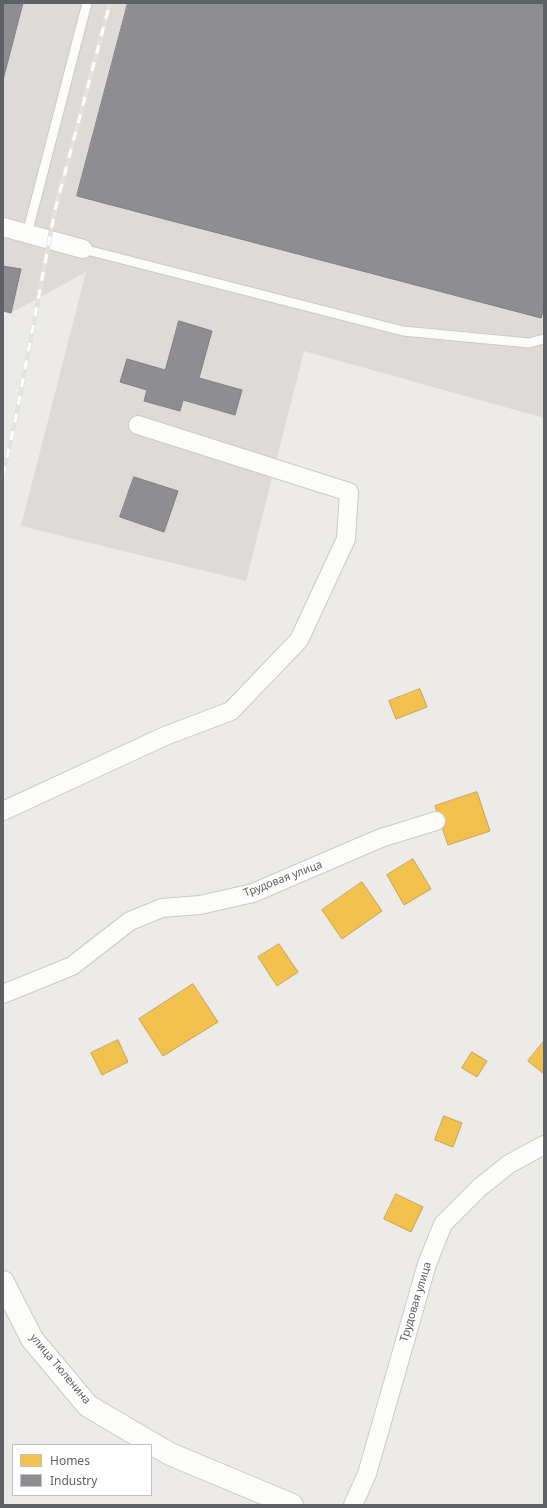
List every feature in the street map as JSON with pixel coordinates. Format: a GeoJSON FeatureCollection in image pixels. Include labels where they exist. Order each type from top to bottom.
{"type":"FeatureCollection","features":[{"type":"Feature","properties":{"kind":"street"},"geometry":{"type":"LineString","coordinates":[[3,228],[83,249]]}},
{"type":"Feature","properties":{"kind":"street"},"geometry":{"type":"LineString","coordinates":[[3,811],[165,736],[231,710],[299,640],[346,539],[349,492],[138,425]]}},
{"type":"Feature","properties":{"kind":"street","name":"Трудовая улица"},"geometry":{"type":"LineString","coordinates":[[3,994],[72,966],[130,920],[162,908],[200,905],[253,893],[381,838],[436,821]]}},
{"type":"Feature","properties":{"kind":"street","name":"Трудовая улица"},"geometry":{"type":"LineString","coordinates":[[352,1505],[367,1474],[427,1264],[443,1224],[479,1188],[510,1164],[544,1145]]}},
{"type":"Feature","properties":{"kind":"street","name":"улица Тюленина"},"geometry":{"type":"LineString","coordinates":[[3,1282],[32,1339],[88,1406],[170,1454],[292,1505]]}},
{"type":"Feature","properties":{"kind":"lane"},"geometry":{"type":"LineString","coordinates":[[27,234],[87,3]]}},
{"type":"Feature","properties":{"kind":"lane"},"geometry":{"type":"LineString","coordinates":[[83,249],[403,332],[529,343],[544,339]]}},
{"type":"Feature","properties":{"kind":"shaded area"},"geometry":{"type":"Polygon","coordinates":[[[3,3],[544,3],[544,418],[304,351],[246,581],[21,526],[86,272],[11,313],[3,311],[3,3]]]}},
{"type":"Feature","properties":{"kind":"building: Homes"},"geometry":{"type":"Polygon","coordinates":[[[420,689],[427,707],[396,719],[389,701],[420,689]]]}},
{"type":"Feature","properties":{"kind":"building: Homes"},"geometry":{"type":"Polygon","coordinates":[[[477,792],[490,831],[448,845],[435,806],[477,792]]]}},
{"type":"Feature","properties":{"kind":"building: Homes"},"geometry":{"type":"Polygon","coordinates":[[[413,859],[431,889],[404,905],[387,875],[413,859]]]}},
{"type":"Feature","properties":{"kind":"building: Homes"},"geometry":{"type":"Polygon","coordinates":[[[362,882],[382,911],[342,939],[322,910],[362,882]]]}},
{"type":"Feature","properties":{"kind":"building: Homes"},"geometry":{"type":"Polygon","coordinates":[[[279,944],[298,972],[277,986],[258,957],[279,944]]]}},
{"type":"Feature","properties":{"kind":"building: Homes"},"geometry":{"type":"Polygon","coordinates":[[[193,984],[218,1022],[163,1056],[139,1019],[193,984]]]}},
{"type":"Feature","properties":{"kind":"building: Homes"},"geometry":{"type":"Polygon","coordinates":[[[118,1040],[128,1062],[102,1075],[91,1053],[118,1040]]]}},
{"type":"Feature","properties":{"kind":"building: Homes"},"geometry":{"type":"Polygon","coordinates":[[[544,1041],[544,1074],[528,1061],[544,1041]]]}},
{"type":"Feature","properties":{"kind":"building: Homes"},"geometry":{"type":"Polygon","coordinates":[[[472,1052],[487,1061],[477,1077],[462,1068],[472,1052]]]}},
{"type":"Feature","properties":{"kind":"building: Homes"},"geometry":{"type":"Polygon","coordinates":[[[444,1116],[462,1123],[453,1147],[435,1140],[444,1116]]]}},
{"type":"Feature","properties":{"kind":"building: Homes"},"geometry":{"type":"Polygon","coordinates":[[[396,1194],[423,1207],[411,1232],[384,1219],[396,1194]]]}},
{"type":"Feature","properties":{"kind":"building: Industry"},"geometry":{"type":"Polygon","coordinates":[[[3,3],[23,3],[3,80],[3,3]]]}},
{"type":"Feature","properties":{"kind":"building: Industry"},"geometry":{"type":"Polygon","coordinates":[[[128,3],[544,3],[544,308],[541,318],[77,196],[128,3]]]}},
{"type":"Feature","properties":{"kind":"building: Industry"},"geometry":{"type":"Polygon","coordinates":[[[3,266],[21,269],[11,313],[3,311],[3,266]]]}},
{"type":"Feature","properties":{"kind":"building: Industry"},"geometry":{"type":"Polygon","coordinates":[[[179,321],[212,331],[199,378],[242,390],[235,415],[183,400],[180,411],[144,401],[147,390],[120,382],[127,359],[165,370],[179,321]]]}},
{"type":"Feature","properties":{"kind":"building: Industry"},"geometry":{"type":"Polygon","coordinates":[[[134,477],[178,491],[164,532],[120,517],[134,477]]]}},
{"type":"Feature","properties":{"kind":"railway"},"geometry":{"type":"LineString","coordinates":[[3,475],[15,422],[55,210],[110,3]]}}]}
